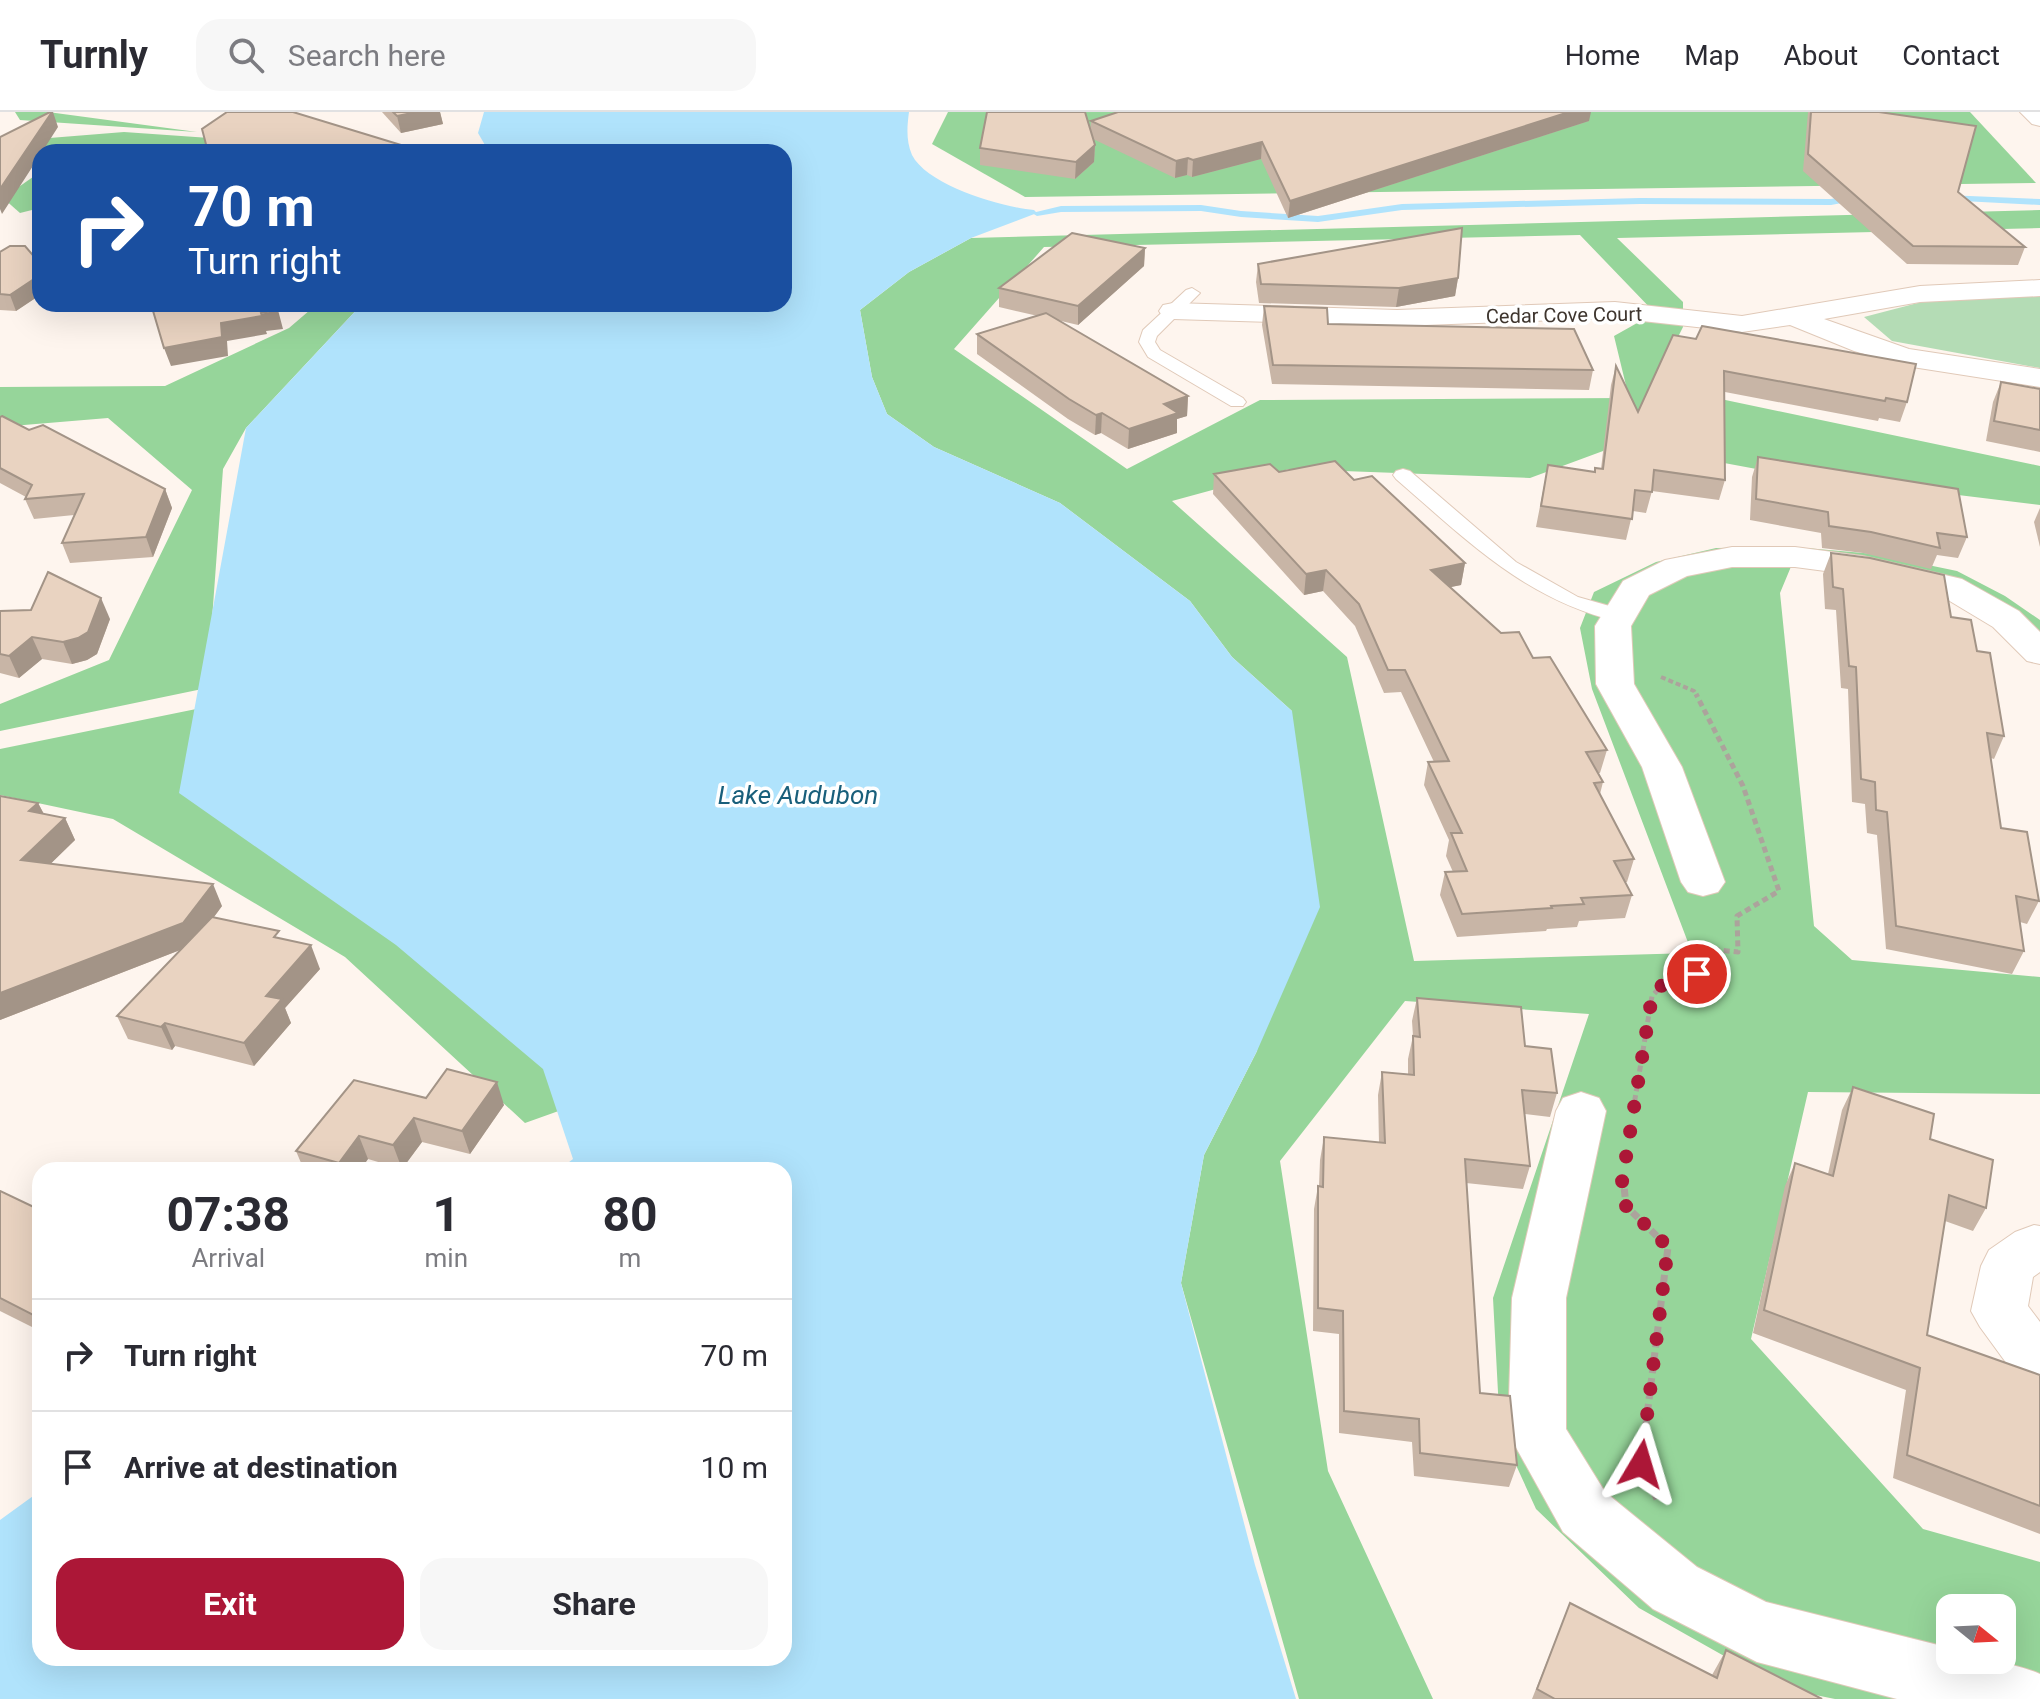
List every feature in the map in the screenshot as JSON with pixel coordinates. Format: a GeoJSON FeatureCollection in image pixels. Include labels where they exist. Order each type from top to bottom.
{"type":"FeatureCollection","features":[{"type":"Feature","properties":{"kind":"street"},"geometry":{"type":"LineString","coordinates":[[2031,112],[2040,119]]}},
{"type":"Feature","properties":{"kind":"street","name":"Cedar Cove Court"},"geometry":{"type":"LineString","coordinates":[[1182,302],[1397,318],[1615,310],[1742,324],[1920,294],[2040,288]]}},
{"type":"Feature","properties":{"kind":"street"},"geometry":{"type":"LineString","coordinates":[[1793,316],[1864,345],[1906,357],[2040,378]]}},
{"type":"Feature","properties":{"kind":"street"},"geometry":{"type":"LineString","coordinates":[[1703,882],[1662,767],[1615,684],[1613,626],[1635,588],[1677,567],[1732,557],[1795,557],[1863,566],[1950,586],[2006,619],[2037,649]]}},
{"type":"Feature","properties":{"kind":"street"},"geometry":{"type":"LineString","coordinates":[[1606,1116],[1539,1298],[1537,1433],[1584,1512],[1675,1588],[1757,1631],[2021,1699]]}},
{"type":"Feature","properties":{"kind":"street"},"geometry":{"type":"LineString","coordinates":[[2040,1248],[2034,1247],[2008,1266],[1999,1311],[2027,1347],[2040,1354]]}},
{"type":"Feature","properties":{"kind":"lane"},"geometry":{"type":"LineString","coordinates":[[1182,302],[1149,334],[1147,342],[1154,353],[1237,402]]}},
{"type":"Feature","properties":{"kind":"lane"},"geometry":{"type":"LineString","coordinates":[[1403,475],[1509,566],[1571,601],[1619,616]]}},
{"type":"Feature","properties":{"kind":"path"},"geometry":{"type":"LineString","coordinates":[[1606,1116],[1652,996],[1667,980],[1697,974],[1699,948],[1738,952],[1737,916],[1779,891],[1743,786],[1694,691],[1653,674]]}},
{"type":"Feature","properties":{"kind":"path"},"geometry":{"type":"LineString","coordinates":[[1624,1167],[1622,1182],[1626,1206],[1668,1247],[1641,1464],[1658,1501]]}},
{"type":"Feature","properties":{"kind":"green space"},"geometry":{"type":"Polygon","coordinates":[[[15,112],[48,112],[197,132],[20,120],[15,112]]]}},
{"type":"Feature","properties":{"kind":"green space"},"geometry":{"type":"Polygon","coordinates":[[[948,112],[1970,112],[2036,183],[1025,197],[932,144],[948,112]]]}},
{"type":"Feature","properties":{"kind":"green space"},"geometry":{"type":"Polygon","coordinates":[[[124,132],[296,144],[32,144],[32,156],[0,153],[0,142],[124,132]]]}},
{"type":"Feature","properties":{"kind":"green space"},"geometry":{"type":"Polygon","coordinates":[[[32,178],[32,210],[20,213],[3,198],[32,178]]]}},
{"type":"Feature","properties":{"kind":"green space"},"geometry":{"type":"Polygon","coordinates":[[[2040,210],[2040,228],[1617,238],[1683,302],[1683,327],[1654,385],[2040,466],[2040,505],[1778,473],[1622,444],[1530,478],[1289,469],[1172,501],[1347,657],[1414,961],[1692,953],[1592,689],[1580,628],[1594,592],[1656,562],[1716,548],[1794,547],[1875,554],[1957,571],[2005,596],[2040,620],[2040,654],[1950,586],[1795,557],[1780,593],[1814,926],[1852,960],[2040,977],[2040,1094],[1808,1092],[1751,1339],[1923,1529],[2040,1562],[2040,1699],[1835,1699],[1781,1688],[1639,1608],[1536,1509],[1500,1430],[1493,1298],[1589,1014],[1405,1001],[1280,1161],[1328,1471],[1433,1699],[1299,1699],[1181,1283],[1204,1155],[1257,1051],[1292,711],[1232,657],[1190,601],[1060,503],[934,447],[887,414],[872,377],[860,310],[909,272],[971,238],[2040,210]],[[1580,235],[1044,247],[954,349],[1127,469],[1260,400],[1629,398],[1614,336],[1655,313],[1580,235]]]}},
{"type":"Feature","properties":{"kind":"green space"},"geometry":{"type":"Polygon","coordinates":[[[2040,295],[2040,368],[1892,341],[1864,317],[1933,299],[2040,295]]]}},
{"type":"Feature","properties":{"kind":"green space"},"geometry":{"type":"Polygon","coordinates":[[[308,312],[355,312],[246,428],[223,469],[207,688],[0,731],[0,704],[109,660],[192,490],[108,418],[0,427],[0,387],[165,386],[289,328],[308,312]]]}},
{"type":"Feature","properties":{"kind":"green space"},"geometry":{"type":"Polygon","coordinates":[[[206,707],[623,1088],[525,1123],[345,957],[113,819],[0,795],[0,749],[206,707]]]}},
{"type":"Feature","properties":{"kind":"water","name":"Lake Audubon"},"geometry":{"type":"Polygon","coordinates":[[[484,112],[909,112],[908,134],[912,155],[933,176],[967,193],[1037,213],[971,238],[909,272],[860,310],[872,377],[887,414],[934,447],[1060,503],[1190,601],[1232,657],[1292,711],[1320,907],[1257,1051],[1204,1155],[1181,1283],[1255,1565],[1296,1699],[0,1699],[0,1520],[32,1497],[32,1666],[792,1666],[792,1162],[569,1162],[573,1159],[543,1069],[396,945],[179,793],[246,428],[355,312],[792,312],[792,144],[484,144],[478,133],[484,112]]]}},
{"type":"Feature","properties":{"kind":"building"},"geometry":{"type":"Polygon","coordinates":[[[52,112],[0,189],[0,137],[52,112]]]}},
{"type":"Feature","properties":{"kind":"building"},"geometry":{"type":"Polygon","coordinates":[[[227,112],[293,112],[398,144],[206,144],[202,129],[227,112]]]}},
{"type":"Feature","properties":{"kind":"building"},"geometry":{"type":"Polygon","coordinates":[[[393,112],[417,112],[397,116],[393,112]]]}},
{"type":"Feature","properties":{"kind":"building"},"geometry":{"type":"Polygon","coordinates":[[[987,112],[1085,112],[1095,145],[1076,162],[980,148],[987,112]]]}},
{"type":"Feature","properties":{"kind":"building"},"geometry":{"type":"Polygon","coordinates":[[[1118,112],[1569,112],[1290,201],[1262,142],[1193,160],[1176,161],[1091,121],[1118,112]]]}},
{"type":"Feature","properties":{"kind":"building"},"geometry":{"type":"Polygon","coordinates":[[[1811,112],[1879,112],[1976,126],[1958,192],[2025,247],[1913,246],[1808,154],[1811,112]]]}},
{"type":"Feature","properties":{"kind":"building"},"geometry":{"type":"Polygon","coordinates":[[[1462,228],[1458,278],[1399,288],[1261,284],[1258,264],[1462,228]]]}},
{"type":"Feature","properties":{"kind":"building"},"geometry":{"type":"Polygon","coordinates":[[[1072,233],[1145,248],[1078,306],[999,288],[1072,233]]]}},
{"type":"Feature","properties":{"kind":"building"},"geometry":{"type":"Polygon","coordinates":[[[10,246],[25,246],[32,254],[32,280],[10,295],[0,294],[0,252],[10,246]]]}},
{"type":"Feature","properties":{"kind":"building"},"geometry":{"type":"Polygon","coordinates":[[[1264,306],[1327,308],[1328,324],[1574,329],[1593,370],[1273,365],[1264,306]]]}},
{"type":"Feature","properties":{"kind":"building"},"geometry":{"type":"Polygon","coordinates":[[[153,312],[267,312],[261,313],[262,316],[221,323],[222,337],[164,348],[153,312]]]}},
{"type":"Feature","properties":{"kind":"building"},"geometry":{"type":"Polygon","coordinates":[[[1046,313],[1188,396],[1164,404],[1178,413],[1129,429],[1069,399],[977,334],[1046,313]]]}},
{"type":"Feature","properties":{"kind":"building"},"geometry":{"type":"Polygon","coordinates":[[[1702,326],[1916,364],[1907,402],[1886,398],[1885,401],[1724,371],[1725,480],[1654,470],[1652,492],[1635,490],[1632,519],[1541,506],[1548,465],[1595,472],[1595,468],[1603,469],[1616,366],[1638,412],[1673,335],[1696,339],[1702,326]]]}},
{"type":"Feature","properties":{"kind":"building"},"geometry":{"type":"Polygon","coordinates":[[[2001,382],[2040,389],[2040,430],[1994,421],[2001,382]]]}},
{"type":"Feature","properties":{"kind":"building"},"geometry":{"type":"Polygon","coordinates":[[[2,416],[29,430],[43,425],[165,489],[146,537],[62,543],[84,494],[25,499],[32,485],[0,468],[2,416]]]}},
{"type":"Feature","properties":{"kind":"building"},"geometry":{"type":"Polygon","coordinates":[[[1758,457],[1958,489],[1967,537],[1937,533],[1940,548],[1829,526],[1828,512],[1756,499],[1758,457]]]}},
{"type":"Feature","properties":{"kind":"building"},"geometry":{"type":"Polygon","coordinates":[[[1335,461],[1354,480],[1372,476],[1465,563],[1431,570],[1501,633],[1519,632],[1533,658],[1550,657],[1607,750],[1586,752],[1603,782],[1594,783],[1634,859],[1614,861],[1632,895],[1581,898],[1584,904],[1552,908],[1462,914],[1445,872],[1467,871],[1451,833],[1462,833],[1428,762],[1449,761],[1405,670],[1388,670],[1359,604],[1326,570],[1306,574],[1214,474],[1270,464],[1279,472],[1335,461]]]}},
{"type":"Feature","properties":{"kind":"building"},"geometry":{"type":"Polygon","coordinates":[[[1831,553],[1870,558],[1944,575],[1951,617],[1971,620],[1977,651],[1990,653],[2004,736],[1987,733],[2001,828],[2027,832],[2039,901],[2016,896],[2024,951],[1896,926],[1887,812],[1876,810],[1875,782],[1861,779],[1856,667],[1849,666],[1843,589],[1833,587],[1831,553]]]}},
{"type":"Feature","properties":{"kind":"building"},"geometry":{"type":"Polygon","coordinates":[[[48,572],[101,598],[88,632],[63,642],[32,637],[9,656],[0,654],[0,611],[31,610],[48,572]]]}},
{"type":"Feature","properties":{"kind":"building"},"geometry":{"type":"Polygon","coordinates":[[[0,796],[38,803],[29,811],[65,818],[21,860],[213,884],[183,923],[0,993],[0,796]]]}},
{"type":"Feature","properties":{"kind":"building"},"geometry":{"type":"Polygon","coordinates":[[[212,917],[279,931],[274,937],[311,945],[266,996],[282,999],[244,1043],[165,1023],[161,1027],[117,1016],[212,917]]]}},
{"type":"Feature","properties":{"kind":"building"},"geometry":{"type":"Polygon","coordinates":[[[1417,998],[1521,1007],[1525,1046],[1551,1049],[1557,1093],[1522,1090],[1530,1166],[1465,1159],[1480,1393],[1510,1396],[1517,1465],[1420,1453],[1419,1419],[1344,1411],[1343,1311],[1318,1308],[1318,1186],[1323,1187],[1324,1137],[1385,1143],[1382,1072],[1414,1075],[1413,1036],[1420,1037],[1417,998]]]}},
{"type":"Feature","properties":{"kind":"building"},"geometry":{"type":"Polygon","coordinates":[[[447,1069],[497,1082],[462,1131],[414,1118],[393,1145],[359,1136],[340,1162],[296,1151],[354,1080],[426,1098],[447,1069]]]}},
{"type":"Feature","properties":{"kind":"building"},"geometry":{"type":"Polygon","coordinates":[[[1853,1087],[1934,1114],[1930,1139],[1993,1160],[1986,1208],[1949,1195],[1927,1335],[2040,1375],[2040,1506],[1907,1455],[1920,1368],[1764,1310],[1795,1163],[1833,1176],[1853,1087]]]}},
{"type":"Feature","properties":{"kind":"building"},"geometry":{"type":"Polygon","coordinates":[[[0,1191],[32,1206],[32,1314],[0,1298],[0,1191]]]}},
{"type":"Feature","properties":{"kind":"building"},"geometry":{"type":"Polygon","coordinates":[[[1570,1603],[1717,1678],[1726,1650],[1822,1699],[1555,1699],[1537,1689],[1570,1603]]]}},
{"type":"Feature","properties":{"kind":"waterway"},"geometry":{"type":"LineString","coordinates":[[1037,213],[1061,209],[1201,208],[1318,219],[1402,207],[1640,201],[1831,202],[1855,198]]}},
{"type":"Feature","properties":{"kind":"waterway"},"geometry":{"type":"LineString","coordinates":[[1946,198],[2040,202]]}},
{"type":"Feature","properties":{"kind":"route"},"geometry":{"type":"LineString","coordinates":[[1641,1464],[1668,1247],[1626,1206],[1622,1182],[1652,996],[1667,980],[1697,974]]}}]}
